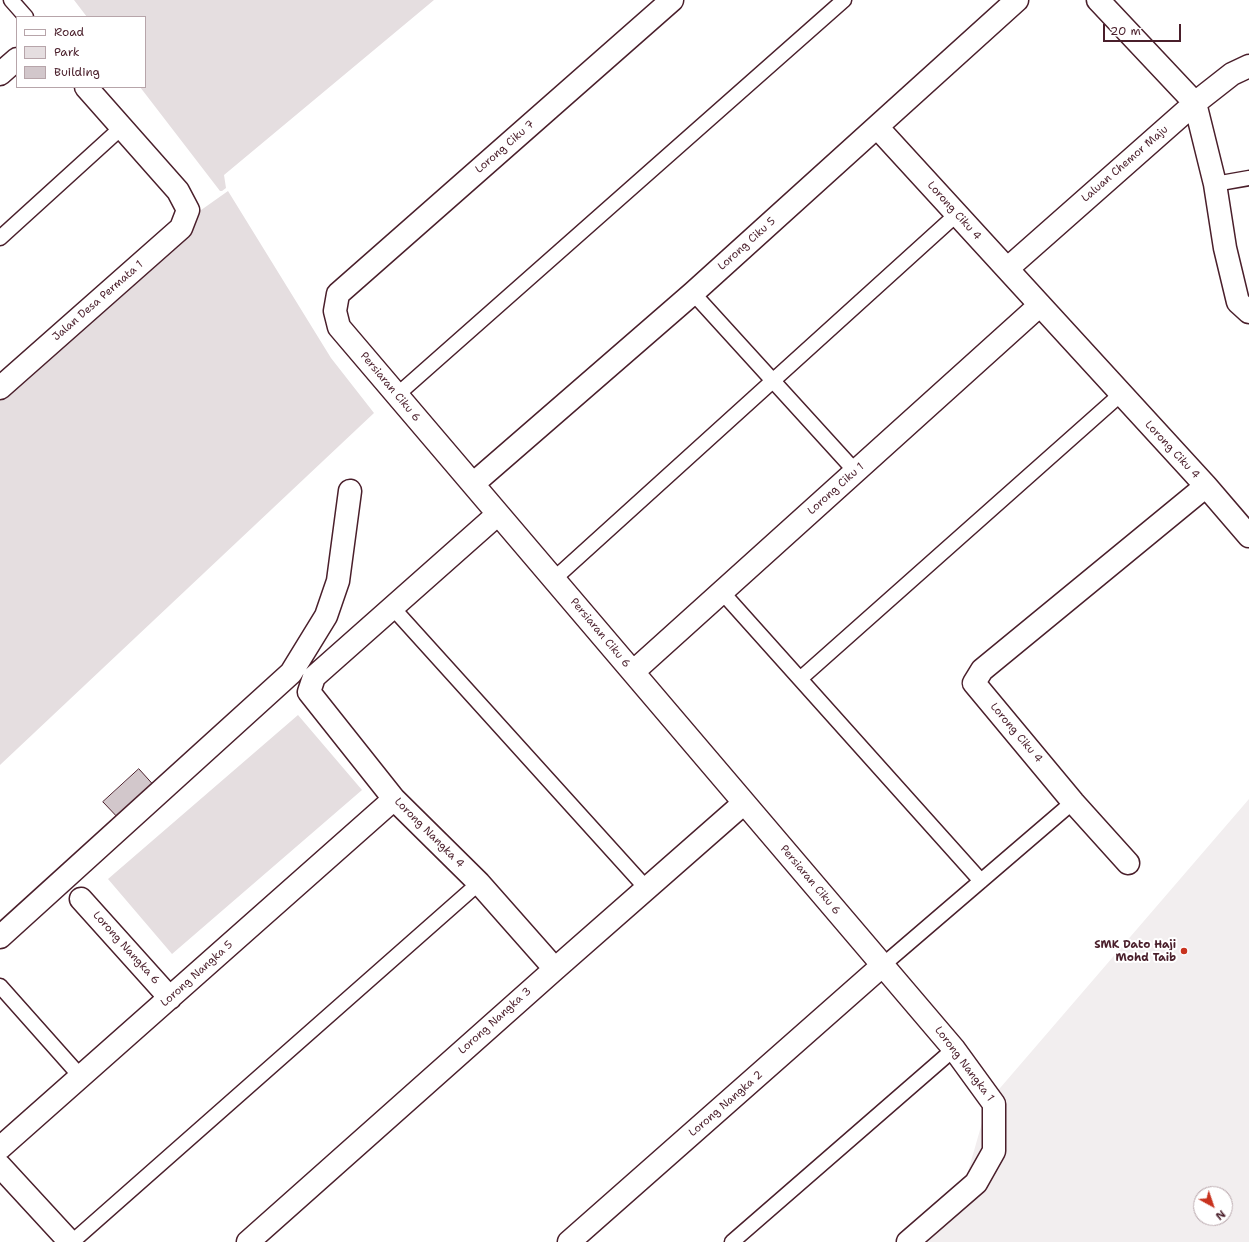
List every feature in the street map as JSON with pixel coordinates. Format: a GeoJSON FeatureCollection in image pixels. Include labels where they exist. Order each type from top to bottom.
{"type":"FeatureCollection","features":[{"type":"Feature","properties":{"kind":"street","name":"Lorong Ciku 7"},"geometry":{"type":"LineString","coordinates":[[338,294],[672,0]]}},
{"type":"Feature","properties":{"kind":"street","name":"Lorong Ciku 5"},"geometry":{"type":"LineString","coordinates":[[473,484],[693,293],[1017,0]]}},
{"type":"Feature","properties":{"kind":"street"},"geometry":{"type":"LineString","coordinates":[[1098,0],[1195,103],[1215,184],[1225,248],[1238,302],[1249,312]]}},
{"type":"Feature","properties":{"kind":"street"},"geometry":{"type":"LineString","coordinates":[[0,74],[16,60]]}},
{"type":"Feature","properties":{"kind":"street","name":"Laluan Chemor Maju"},"geometry":{"type":"LineString","coordinates":[[1007,269],[1195,103],[1232,74],[1249,66]]}},
{"type":"Feature","properties":{"kind":"street"},"geometry":{"type":"LineString","coordinates":[[87,88],[121,128]]}},
{"type":"Feature","properties":{"kind":"street","name":"Lorong Ciku 4"},"geometry":{"type":"LineString","coordinates":[[877,127],[1206,486],[982,670],[974,683],[1073,802]]}},
{"type":"Feature","properties":{"kind":"street","name":"Jalan Desa Permata 1"},"geometry":{"type":"LineString","coordinates":[[0,388],[181,228],[188,210],[178,191],[121,128]]}},
{"type":"Feature","properties":{"kind":"street","name":"Persiaran Ciku 6"},"geometry":{"type":"LineString","coordinates":[[338,294],[335,310],[339,327],[883,965]]}},
{"type":"Feature","properties":{"kind":"street","name":"Lorong Ciku 1"},"geometry":{"type":"LineString","coordinates":[[632,672],[1040,306]]}},
{"type":"Feature","properties":{"kind":"street"},"geometry":{"type":"LineString","coordinates":[[1206,486],[1249,536]]}},
{"type":"Feature","properties":{"kind":"street"},"geometry":{"type":"LineString","coordinates":[[0,938],[291,673],[326,616],[338,581],[350,491]]}},
{"type":"Feature","properties":{"kind":"street"},"geometry":{"type":"LineString","coordinates":[[392,607],[498,514]]}},
{"type":"Feature","properties":{"kind":"street","name":"Lorong Nangka 4"},"geometry":{"type":"LineString","coordinates":[[392,607],[314,677],[309,692],[394,799],[479,883],[555,969]]}},
{"type":"Feature","properties":{"kind":"street","name":"Lorong Nangka 5"},"geometry":{"type":"LineString","coordinates":[[0,1148],[394,799]]}},
{"type":"Feature","properties":{"kind":"street"},"geometry":{"type":"LineString","coordinates":[[1073,802],[1128,863]]}},
{"type":"Feature","properties":{"kind":"street","name":"Lorong Nangka 3"},"geometry":{"type":"LineString","coordinates":[[248,1242],[744,803]]}},
{"type":"Feature","properties":{"kind":"street","name":"Lorong Nangka 6"},"geometry":{"type":"LineString","coordinates":[[81,899],[170,998]]}},
{"type":"Feature","properties":{"kind":"street","name":"Lorong Nangka 1"},"geometry":{"type":"LineString","coordinates":[[883,965],[954,1048],[994,1104],[994,1151],[976,1183],[908,1242]]}},
{"type":"Feature","properties":{"kind":"street","name":"Lorong Nangka 2"},"geometry":{"type":"LineString","coordinates":[[569,1242],[883,965]]}},
{"type":"Feature","properties":{"kind":"street"},"geometry":{"type":"LineString","coordinates":[[0,1166],[71,1242]]}},
{"type":"Feature","properties":{"kind":"lane"},"geometry":{"type":"LineString","coordinates":[[11,0],[25,16]]}},
{"type":"Feature","properties":{"kind":"lane"},"geometry":{"type":"LineString","coordinates":[[397,395],[844,0]]}},
{"type":"Feature","properties":{"kind":"lane"},"geometry":{"type":"LineString","coordinates":[[0,238],[121,128]]}},
{"type":"Feature","properties":{"kind":"lane"},"geometry":{"type":"LineString","coordinates":[[1215,184],[1249,178]]}},
{"type":"Feature","properties":{"kind":"lane"},"geometry":{"type":"LineString","coordinates":[[554,579],[957,214]]}},
{"type":"Feature","properties":{"kind":"lane"},"geometry":{"type":"LineString","coordinates":[[693,293],[856,472]]}},
{"type":"Feature","properties":{"kind":"lane"},"geometry":{"type":"LineString","coordinates":[[800,679],[1121,394]]}},
{"type":"Feature","properties":{"kind":"lane"},"geometry":{"type":"LineString","coordinates":[[722,592],[981,881]]}},
{"type":"Feature","properties":{"kind":"lane"},"geometry":{"type":"LineString","coordinates":[[392,607],[647,889]]}},
{"type":"Feature","properties":{"kind":"lane"},"geometry":{"type":"LineString","coordinates":[[883,965],[1073,802]]}},
{"type":"Feature","properties":{"kind":"lane"},"geometry":{"type":"LineString","coordinates":[[71,1242],[479,883]]}},
{"type":"Feature","properties":{"kind":"lane"},"geometry":{"type":"LineString","coordinates":[[0,986],[81,1077]]}},
{"type":"Feature","properties":{"kind":"lane"},"geometry":{"type":"LineString","coordinates":[[732,1242],[954,1048]]}},
{"type":"Feature","properties":{"kind":"shaded area","name":"SMK Dato Haji Mohd Taib"},"geometry":{"type":"Polygon","coordinates":[[[1249,799],[1249,1242],[919,1242],[957,1210],[988,1102],[1249,799]]]}},
{"type":"Feature","properties":{"kind":"green space"},"geometry":{"type":"Polygon","coordinates":[[[74,0],[434,0],[224,175],[226,188],[222,191],[220,191],[141,88],[146,88],[146,16],[86,16],[74,0]]]}},
{"type":"Feature","properties":{"kind":"green space"},"geometry":{"type":"Polygon","coordinates":[[[228,191],[331,358],[374,413],[0,765],[0,389],[187,220],[228,191]]]}},
{"type":"Feature","properties":{"kind":"green space"},"geometry":{"type":"Polygon","coordinates":[[[298,715],[362,790],[172,954],[108,879],[298,715]]]}},
{"type":"Feature","properties":{"kind":"building"},"geometry":{"type":"Polygon","coordinates":[[[139,769],[158,790],[122,822],[103,802],[139,769]]]}},
{"type":"Feature","properties":{"kind":"place","name":"SMK Dato Haji Mohd Taib"},"geometry":{"type":"Point","coordinates":[1184,951]}}]}
